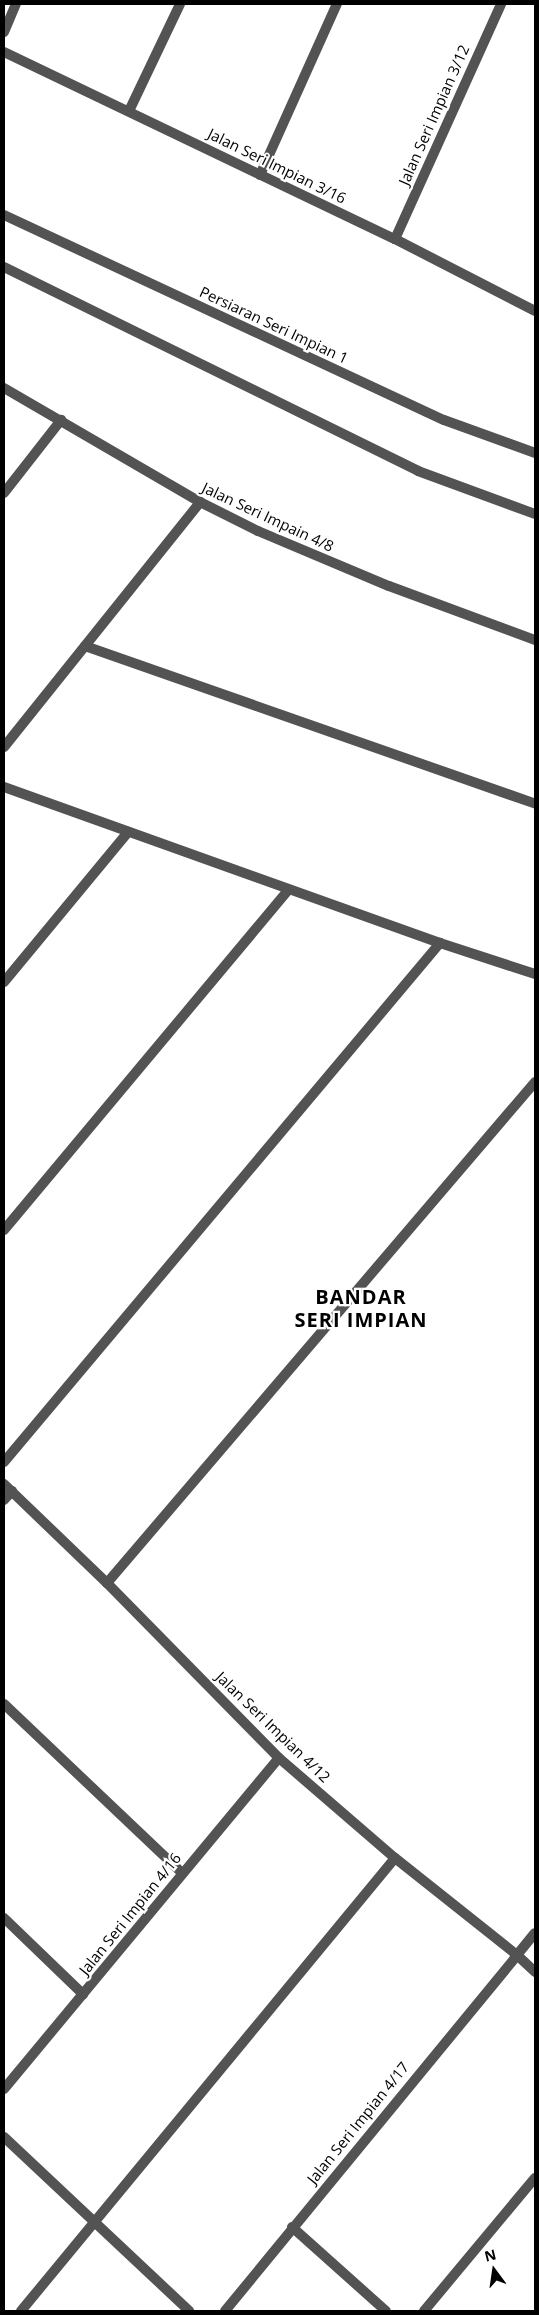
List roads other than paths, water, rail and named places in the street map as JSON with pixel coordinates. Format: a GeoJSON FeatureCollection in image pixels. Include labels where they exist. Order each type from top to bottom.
{"type":"FeatureCollection","features":[{"type":"Feature","properties":{"kind":"street"},"geometry":{"type":"LineString","coordinates":[[4,32],[16,4]]}},
{"type":"Feature","properties":{"kind":"street"},"geometry":{"type":"LineString","coordinates":[[129,112],[180,4]]}},
{"type":"Feature","properties":{"kind":"street"},"geometry":{"type":"LineString","coordinates":[[260,175],[337,4]]}},
{"type":"Feature","properties":{"kind":"street","name":"Jalan Seri Impian 3/12"},"geometry":{"type":"LineString","coordinates":[[395,239],[501,4]]}},
{"type":"Feature","properties":{"kind":"street","name":"Jalan Seri Impian 3/16"},"geometry":{"type":"LineString","coordinates":[[4,52],[395,239],[535,311]]}},
{"type":"Feature","properties":{"kind":"street","name":"Persiaran Seri Impian 1"},"geometry":{"type":"LineString","coordinates":[[4,215],[444,420],[535,453]]}},
{"type":"Feature","properties":{"kind":"street"},"geometry":{"type":"LineString","coordinates":[[4,267],[418,471],[535,514]]}},
{"type":"Feature","properties":{"kind":"street","name":"Jalan Seri Impain 4/8"},"geometry":{"type":"LineString","coordinates":[[4,388],[200,502],[318,558],[535,640]]}},
{"type":"Feature","properties":{"kind":"street"},"geometry":{"type":"LineString","coordinates":[[4,493],[61,420]]}},
{"type":"Feature","properties":{"kind":"street"},"geometry":{"type":"LineString","coordinates":[[4,747],[200,502]]}},
{"type":"Feature","properties":{"kind":"street"},"geometry":{"type":"LineString","coordinates":[[85,646],[535,804]]}},
{"type":"Feature","properties":{"kind":"street"},"geometry":{"type":"LineString","coordinates":[[4,787],[440,944],[535,974]]}},
{"type":"Feature","properties":{"kind":"street"},"geometry":{"type":"LineString","coordinates":[[4,982],[128,832]]}},
{"type":"Feature","properties":{"kind":"street"},"geometry":{"type":"LineString","coordinates":[[4,1230],[288,890]]}},
{"type":"Feature","properties":{"kind":"street"},"geometry":{"type":"LineString","coordinates":[[4,1462],[440,944]]}},
{"type":"Feature","properties":{"kind":"street"},"geometry":{"type":"LineString","coordinates":[[107,1583],[535,1082]]}},
{"type":"Feature","properties":{"kind":"street","name":"Jalan Seri Impian 4/12"},"geometry":{"type":"LineString","coordinates":[[4,1484],[107,1583],[280,1758],[394,1858],[535,1972]]}},
{"type":"Feature","properties":{"kind":"street"},"geometry":{"type":"LineString","coordinates":[[4,1500],[12,1491]]}},
{"type":"Feature","properties":{"kind":"street"},"geometry":{"type":"LineString","coordinates":[[4,1704],[182,1873]]}},
{"type":"Feature","properties":{"kind":"street","name":"Jalan Seri Impian 4/16"},"geometry":{"type":"LineString","coordinates":[[4,2089],[182,1873],[280,1758]]}},
{"type":"Feature","properties":{"kind":"street"},"geometry":{"type":"LineString","coordinates":[[21,2311],[394,1858]]}},
{"type":"Feature","properties":{"kind":"street"},"geometry":{"type":"LineString","coordinates":[[4,1918],[84,1994]]}},
{"type":"Feature","properties":{"kind":"street"},"geometry":{"type":"LineString","coordinates":[[516,1955],[535,1933]]}},
{"type":"Feature","properties":{"kind":"street","name":"Jalan Seri Impian 4/17"},"geometry":{"type":"LineString","coordinates":[[225,2311],[516,1955]]}},
{"type":"Feature","properties":{"kind":"street"},"geometry":{"type":"LineString","coordinates":[[4,2137],[94,2224],[189,2311]]}},
{"type":"Feature","properties":{"kind":"street"},"geometry":{"type":"LineString","coordinates":[[424,2311],[535,2178]]}},
{"type":"Feature","properties":{"kind":"street"},"geometry":{"type":"LineString","coordinates":[[292,2227],[386,2311]]}},
{"type":"Feature","properties":{"kind":"district","name":"BANDAR SERI IMPIAN"},"geometry":{"type":"Point","coordinates":[361,1308]}}]}
